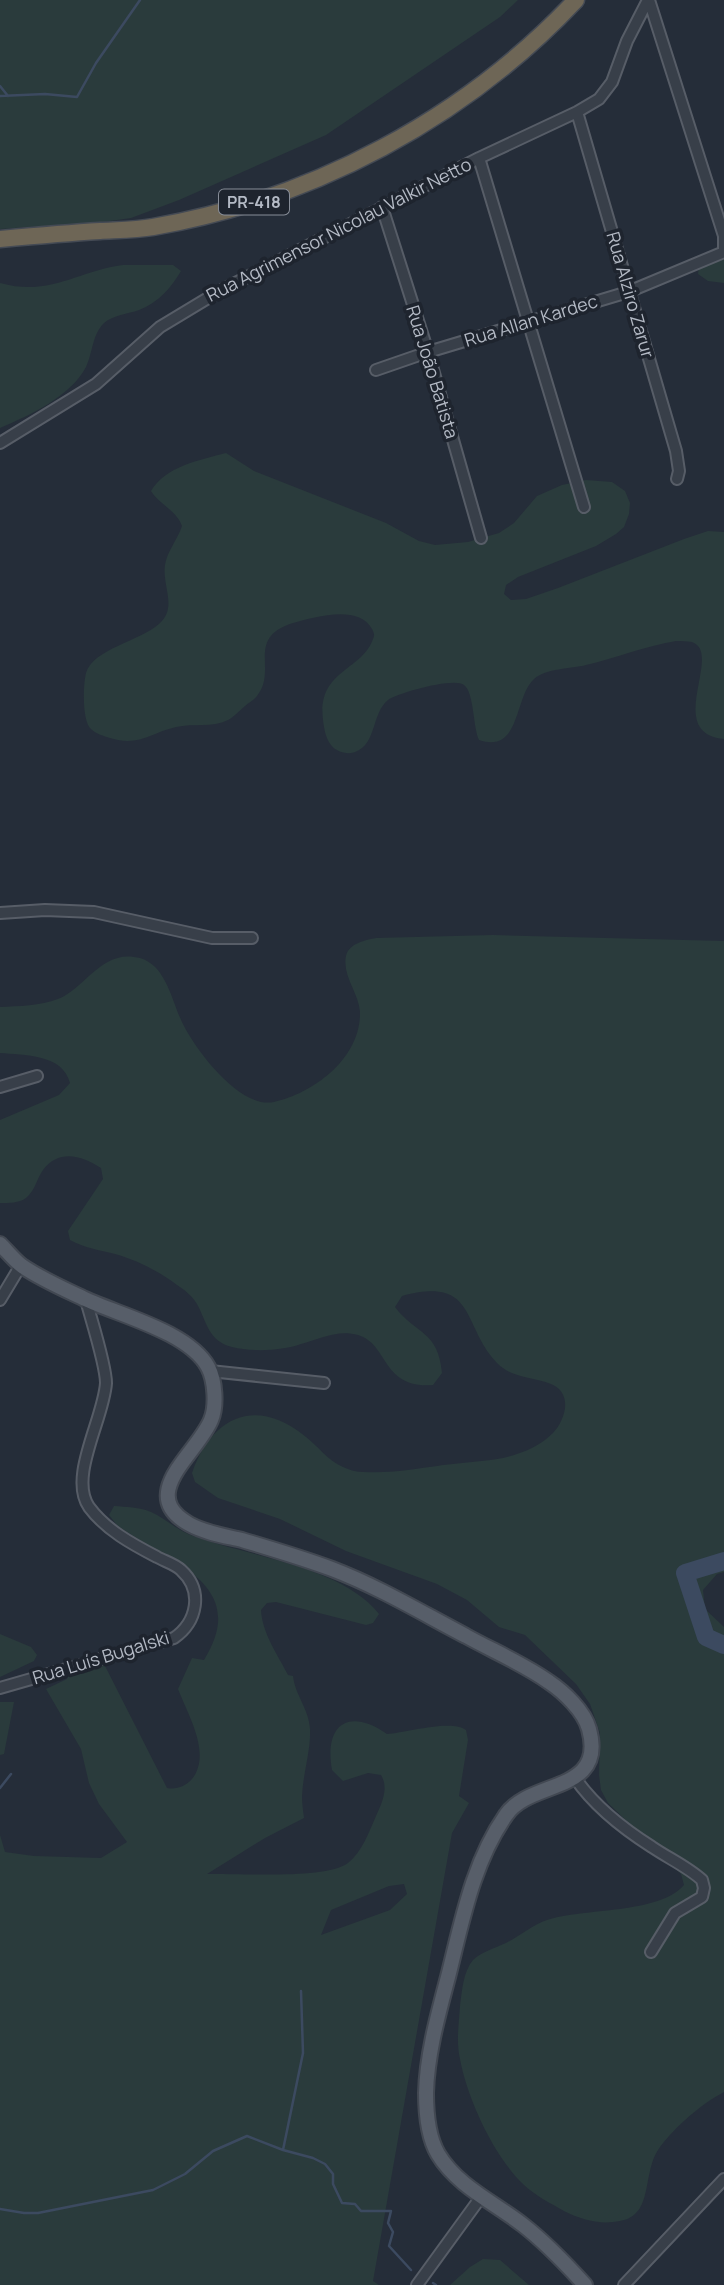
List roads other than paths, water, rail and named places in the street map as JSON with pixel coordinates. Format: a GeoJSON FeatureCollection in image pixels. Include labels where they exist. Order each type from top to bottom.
{"type":"FeatureCollection","features":[{"type":"Feature","properties":{"kind":"highway"},"geometry":{"type":"LineString","coordinates":[[547,31],[563,0]]}},
{"type":"Feature","properties":{"kind":"highway","name":"PR-418"},"geometry":{"type":"LineString","coordinates":[[0,239],[150,228],[213,215],[302,187],[398,141],[476,88],[547,31],[576,0]]}},
{"type":"Feature","properties":{"kind":"highway"},"geometry":{"type":"LineString","coordinates":[[547,31],[583,0]]}},
{"type":"Feature","properties":{"kind":"main road"},"geometry":{"type":"LineString","coordinates":[[0,1244],[21,1265],[86,1300],[168,1334],[203,1360],[210,1371],[215,1411],[210,1424],[168,1486],[168,1502],[175,1515],[193,1527],[335,1570],[398,1598],[551,1683],[582,1714],[589,1729],[591,1747],[588,1764],[575,1778],[563,1785],[523,1798],[510,1808],[493,1834],[468,1896],[432,2045],[426,2111],[438,2154],[481,2197],[522,2225],[585,2285]]}},
{"type":"Feature","properties":{"kind":"street","name":"Rua Agrimensor Nicolau Valkir Netto"},"geometry":{"type":"LineString","coordinates":[[0,443],[96,384],[151,335],[218,292],[600,99],[612,82],[627,41],[649,0]]}},
{"type":"Feature","properties":{"kind":"street"},"geometry":{"type":"LineString","coordinates":[[649,0],[724,236],[724,252]]}},
{"type":"Feature","properties":{"kind":"street","name":"Rua Alziro Zarur"},"geometry":{"type":"LineString","coordinates":[[577,112],[676,451],[679,471],[677,479]]}},
{"type":"Feature","properties":{"kind":"street"},"geometry":{"type":"LineString","coordinates":[[479,158],[584,506]]}},
{"type":"Feature","properties":{"kind":"street","name":"Rua João Batista"},"geometry":{"type":"LineString","coordinates":[[382,207],[428,352],[481,538]]}},
{"type":"Feature","properties":{"kind":"street","name":"Rua Allan Kardec"},"geometry":{"type":"LineString","coordinates":[[376,370],[628,292],[724,252]]}},
{"type":"Feature","properties":{"kind":"street"},"geometry":{"type":"LineString","coordinates":[[0,914],[45,910],[94,912],[212,938],[252,938]]}},
{"type":"Feature","properties":{"kind":"street"},"geometry":{"type":"LineString","coordinates":[[0,1087],[37,1076]]}},
{"type":"Feature","properties":{"kind":"street"},"geometry":{"type":"LineString","coordinates":[[0,1300],[21,1265]]}},
{"type":"Feature","properties":{"kind":"street","name":"Rua Luís Bugalski"},"geometry":{"type":"LineString","coordinates":[[0,1688],[174,1638],[186,1630],[194,1616],[193,1588],[181,1569],[104,1525],[87,1505],[81,1487],[84,1467],[103,1407],[106,1380],[86,1300]]}},
{"type":"Feature","properties":{"kind":"street"},"geometry":{"type":"LineString","coordinates":[[210,1371],[324,1383]]}},
{"type":"Feature","properties":{"kind":"street"},"geometry":{"type":"LineString","coordinates":[[575,1778],[607,1815],[702,1880],[702,1897],[675,1913],[651,1952]]}},
{"type":"Feature","properties":{"kind":"street"},"geometry":{"type":"LineString","coordinates":[[624,2285],[724,2179]]}},
{"type":"Feature","properties":{"kind":"street"},"geometry":{"type":"LineString","coordinates":[[417,2285],[481,2197]]}},
{"type":"Feature","properties":{"kind":"waterway"},"geometry":{"type":"LineString","coordinates":[[0,96],[45,94],[77,97],[96,63],[140,0]]}},
{"type":"Feature","properties":{"kind":"waterway"},"geometry":{"type":"LineString","coordinates":[[0,86],[8,96]]}},
{"type":"Feature","properties":{"kind":"waterway"},"geometry":{"type":"LineString","coordinates":[[724,1561],[685,1573],[706,1637],[724,1645]]}},
{"type":"Feature","properties":{"kind":"waterway"},"geometry":{"type":"LineString","coordinates":[[0,1788],[11,1774]]}},
{"type":"Feature","properties":{"kind":"waterway"},"geometry":{"type":"LineString","coordinates":[[283,2150],[303,2053],[301,1991]]}},
{"type":"Feature","properties":{"kind":"waterway"},"geometry":{"type":"LineString","coordinates":[[0,2209],[38,2213],[153,2190],[185,2174],[213,2151],[247,2136],[325,2164],[333,2174],[333,2184],[342,2203],[355,2204],[361,2211],[391,2211],[388,2223],[393,2232],[389,2246],[411,2270]]}}]}
